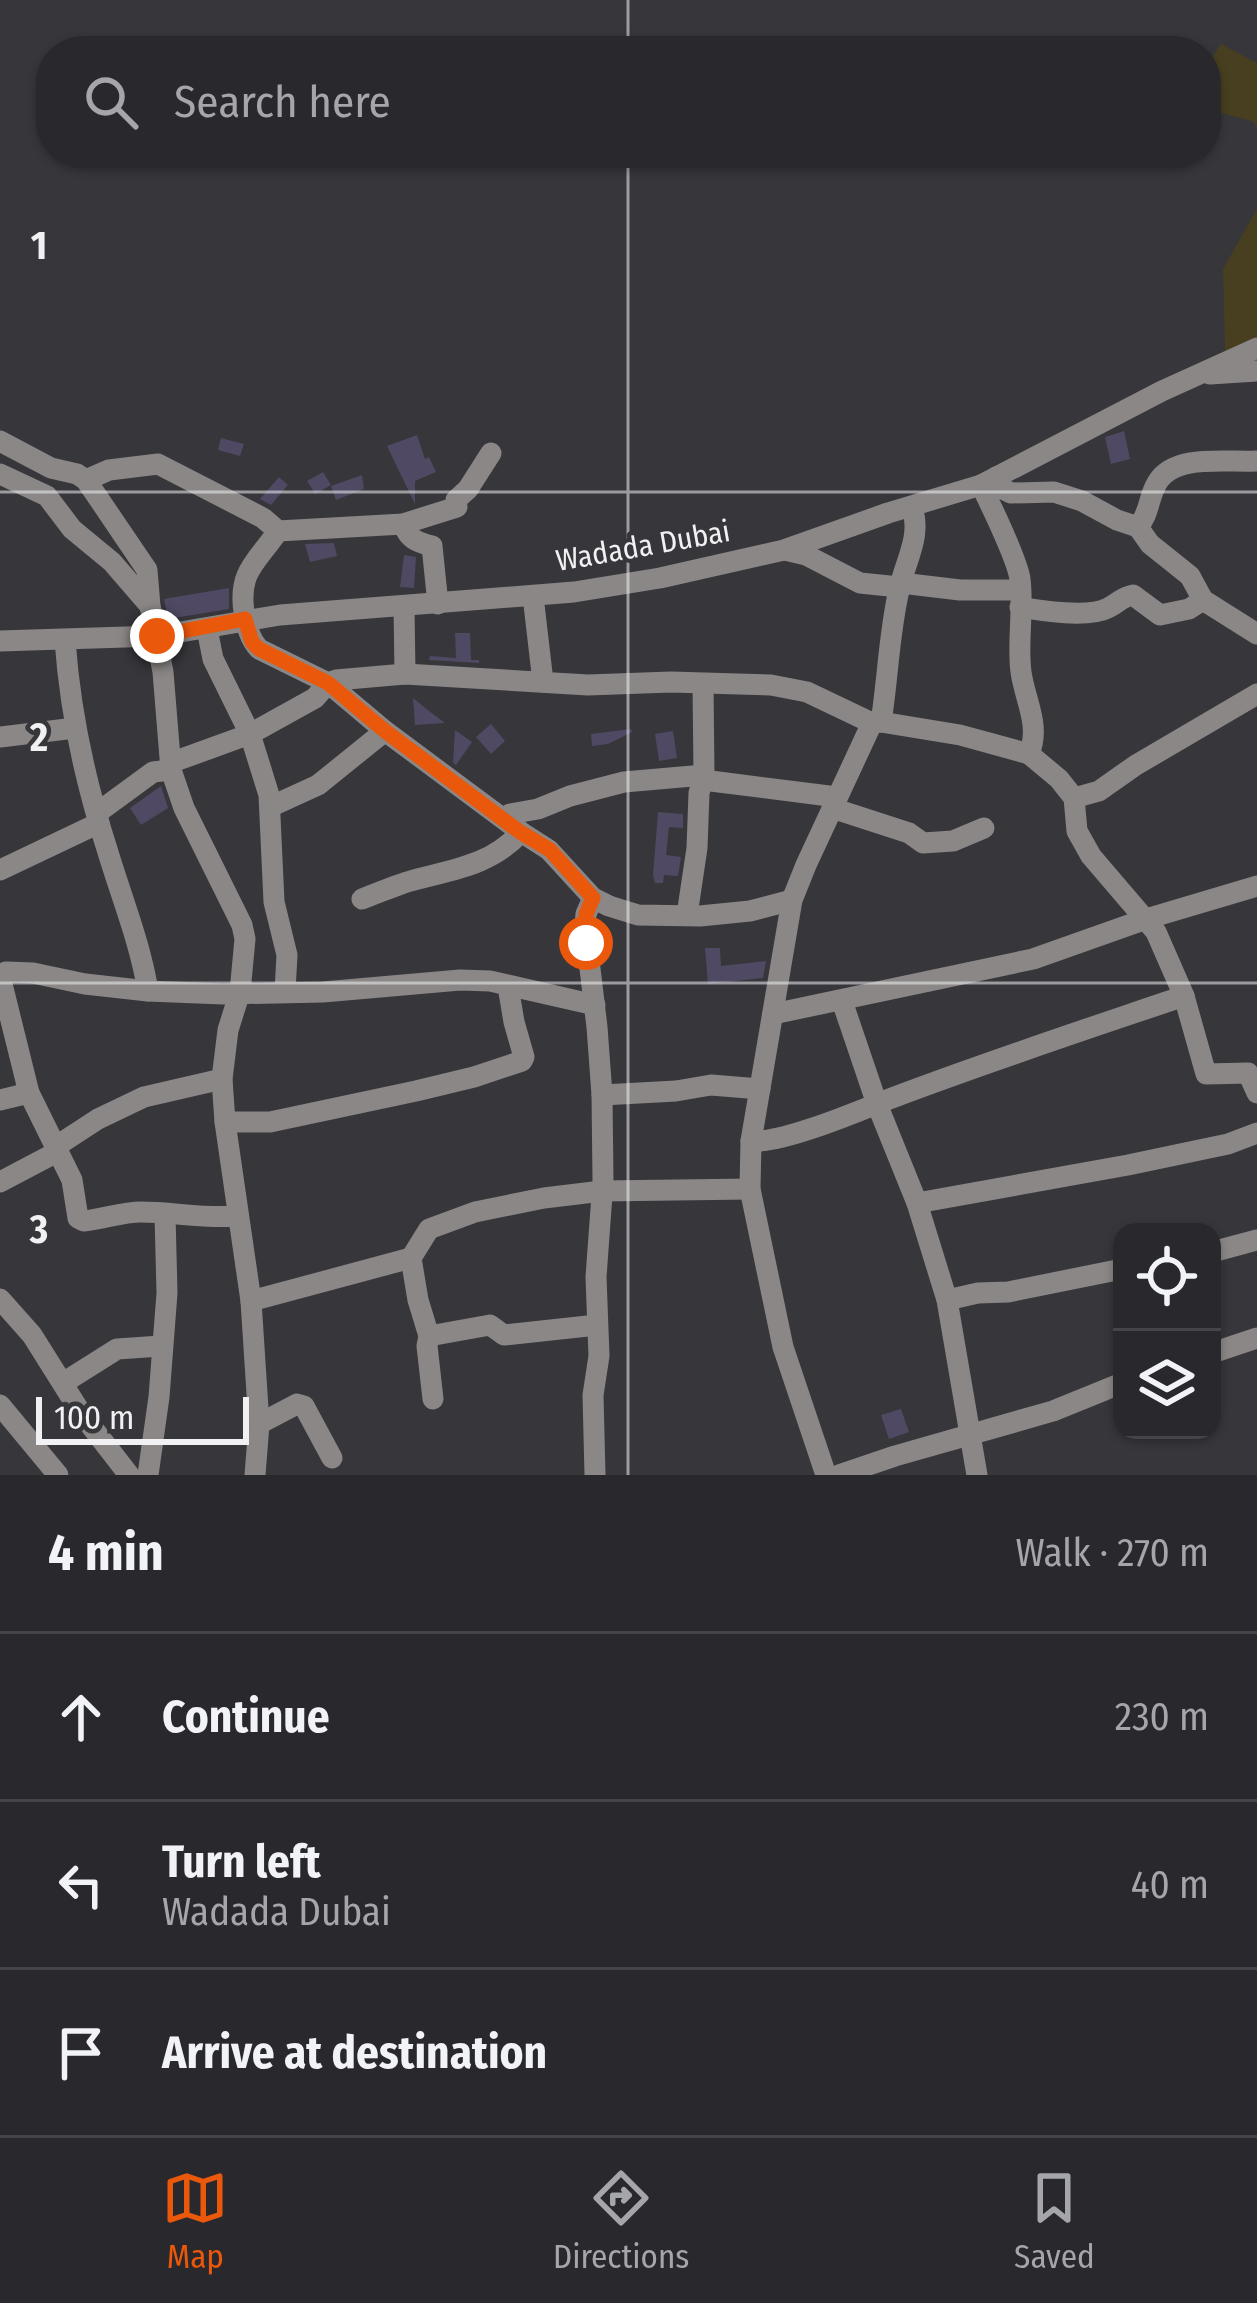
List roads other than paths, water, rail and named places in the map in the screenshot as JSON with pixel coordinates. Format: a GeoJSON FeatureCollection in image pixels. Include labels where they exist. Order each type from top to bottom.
{"type":"FeatureCollection","features":[{"type":"Feature","properties":{"kind":"street","name":"Wadada Dubai"},"geometry":{"type":"LineString","coordinates":[[0,641],[157,636],[245,619],[574,592],[784,550],[988,481],[1257,348]]}},
{"type":"Feature","properties":{"kind":"street"},"geometry":{"type":"LineString","coordinates":[[1202,374],[1257,371]]}},
{"type":"Feature","properties":{"kind":"street"},"geometry":{"type":"LineString","coordinates":[[0,441],[86,480],[147,570],[163,672],[170,766],[184,808],[242,925],[240,992],[228,1030],[222,1079],[251,1301],[259,1424],[255,1475]]}},
{"type":"Feature","properties":{"kind":"street"},"geometry":{"type":"LineString","coordinates":[[86,480],[109,470],[158,464],[278,531],[403,524],[457,507],[456,500],[491,453]]}},
{"type":"Feature","properties":{"kind":"street"},"geometry":{"type":"LineString","coordinates":[[1138,527],[1148,514],[1159,478],[1171,468],[1257,461]]}},
{"type":"Feature","properties":{"kind":"street"},"geometry":{"type":"LineString","coordinates":[[0,474],[47,496],[72,529],[112,562],[150,607]]}},
{"type":"Feature","properties":{"kind":"street"},"geometry":{"type":"LineString","coordinates":[[988,481],[1011,494],[1054,492],[1138,527],[1150,544],[1190,576],[1204,599],[1257,634]]}},
{"type":"Feature","properties":{"kind":"street"},"geometry":{"type":"LineString","coordinates":[[988,481],[1020,576],[1019,650],[1034,737],[1029,754]]}},
{"type":"Feature","properties":{"kind":"street"},"geometry":{"type":"LineString","coordinates":[[826,1475],[783,1347],[749,1189],[751,1141],[793,900],[835,803],[877,723],[900,585],[914,543],[912,507]]}},
{"type":"Feature","properties":{"kind":"street"},"geometry":{"type":"LineString","coordinates":[[403,524],[413,540],[432,546],[438,604]]}},
{"type":"Feature","properties":{"kind":"street"},"geometry":{"type":"LineString","coordinates":[[278,531],[245,574],[245,619],[252,642],[328,683],[385,731],[550,850],[593,898],[638,915],[751,911],[793,900]]}},
{"type":"Feature","properties":{"kind":"street"},"geometry":{"type":"LineString","coordinates":[[784,550],[806,555],[860,583],[1020,598],[1090,613],[1111,608],[1124,595],[1133,595],[1160,615],[1190,610],[1204,599]]}},
{"type":"Feature","properties":{"kind":"street"},"geometry":{"type":"LineString","coordinates":[[533,596],[543,682]]}},
{"type":"Feature","properties":{"kind":"street"},"geometry":{"type":"LineString","coordinates":[[404,606],[405,674]]}},
{"type":"Feature","properties":{"kind":"street"},"geometry":{"type":"LineString","coordinates":[[207,628],[213,659],[250,734],[272,806],[271,872],[287,955],[285,991]]}},
{"type":"Feature","properties":{"kind":"street"},"geometry":{"type":"LineString","coordinates":[[65,640],[75,728],[148,991]]}},
{"type":"Feature","properties":{"kind":"street"},"geometry":{"type":"LineString","coordinates":[[0,870],[98,818],[153,772],[250,734],[315,698],[328,683],[349,676],[771,685],[807,692],[877,723],[960,734],[1029,754],[1059,778],[1074,798],[1078,831],[1091,856],[1156,932],[1184,996],[1206,1074],[1248,1073],[1257,1093]]}},
{"type":"Feature","properties":{"kind":"street"},"geometry":{"type":"LineString","coordinates":[[687,915],[704,778],[703,684]]}},
{"type":"Feature","properties":{"kind":"street"},"geometry":{"type":"LineString","coordinates":[[1074,798],[1100,791],[1257,694]]}},
{"type":"Feature","properties":{"kind":"street"},"geometry":{"type":"LineString","coordinates":[[0,737],[75,728]]}},
{"type":"Feature","properties":{"kind":"street"},"geometry":{"type":"LineString","coordinates":[[272,806],[318,785],[385,731]]}},
{"type":"Feature","properties":{"kind":"street"},"geometry":{"type":"LineString","coordinates":[[362,899],[410,881],[454,872],[506,847],[510,814],[624,782],[704,778],[835,803],[923,843],[953,841],[984,828]]}},
{"type":"Feature","properties":{"kind":"street"},"geometry":{"type":"LineString","coordinates":[[773,1014],[1033,958],[1257,886]]}},
{"type":"Feature","properties":{"kind":"street"},"geometry":{"type":"LineString","coordinates":[[593,898],[585,927],[602,1095],[595,1475]]}},
{"type":"Feature","properties":{"kind":"street"},"geometry":{"type":"LineString","coordinates":[[237,1216],[148,1212],[78,1218],[72,1180],[29,1093],[0,975],[33,973],[148,991],[323,992],[490,981],[595,1005]]}},
{"type":"Feature","properties":{"kind":"street"},"geometry":{"type":"LineString","coordinates":[[224,1122],[270,1122],[455,1082],[522,1061],[508,986]]}},
{"type":"Feature","properties":{"kind":"street"},"geometry":{"type":"LineString","coordinates":[[751,1141],[787,1135],[877,1105],[1184,996]]}},
{"type":"Feature","properties":{"kind":"street"},"geometry":{"type":"LineString","coordinates":[[842,1001],[947,1300],[977,1475]]}},
{"type":"Feature","properties":{"kind":"street"},"geometry":{"type":"LineString","coordinates":[[0,1182],[98,1119],[144,1097],[222,1079]]}},
{"type":"Feature","properties":{"kind":"street"},"geometry":{"type":"LineString","coordinates":[[602,1095],[711,1085],[760,1089]]}},
{"type":"Feature","properties":{"kind":"street"},"geometry":{"type":"LineString","coordinates":[[0,1100],[29,1093]]}},
{"type":"Feature","properties":{"kind":"street"},"geometry":{"type":"LineString","coordinates":[[917,1204],[1128,1165],[1228,1144],[1257,1133]]}},
{"type":"Feature","properties":{"kind":"street"},"geometry":{"type":"LineString","coordinates":[[433,1399],[429,1336],[411,1258],[429,1228],[475,1212],[544,1198],[602,1191],[749,1189]]}},
{"type":"Feature","properties":{"kind":"street"},"geometry":{"type":"LineString","coordinates":[[148,1475],[167,1293],[165,1215]]}},
{"type":"Feature","properties":{"kind":"street"},"geometry":{"type":"LineString","coordinates":[[1221,1250],[1257,1240]]}},
{"type":"Feature","properties":{"kind":"street"},"geometry":{"type":"LineString","coordinates":[[251,1301],[411,1258]]}},
{"type":"Feature","properties":{"kind":"street"},"geometry":{"type":"LineString","coordinates":[[947,1300],[1113,1271]]}},
{"type":"Feature","properties":{"kind":"street"},"geometry":{"type":"LineString","coordinates":[[0,1299],[32,1335],[129,1475]]}},
{"type":"Feature","properties":{"kind":"street"},"geometry":{"type":"LineString","coordinates":[[429,1336],[490,1324],[504,1335],[597,1325]]}},
{"type":"Feature","properties":{"kind":"street"},"geometry":{"type":"LineString","coordinates":[[1221,1350],[1257,1338]]}},
{"type":"Feature","properties":{"kind":"street"},"geometry":{"type":"LineString","coordinates":[[62,1383],[117,1349],[161,1346]]}},
{"type":"Feature","properties":{"kind":"street"},"geometry":{"type":"LineString","coordinates":[[839,1475],[1053,1411],[1113,1387]]}},
{"type":"Feature","properties":{"kind":"street"},"geometry":{"type":"LineString","coordinates":[[259,1424],[304,1406],[332,1458]]}},
{"type":"Feature","properties":{"kind":"street"},"geometry":{"type":"LineString","coordinates":[[3,1415],[51,1474]]}}]}
